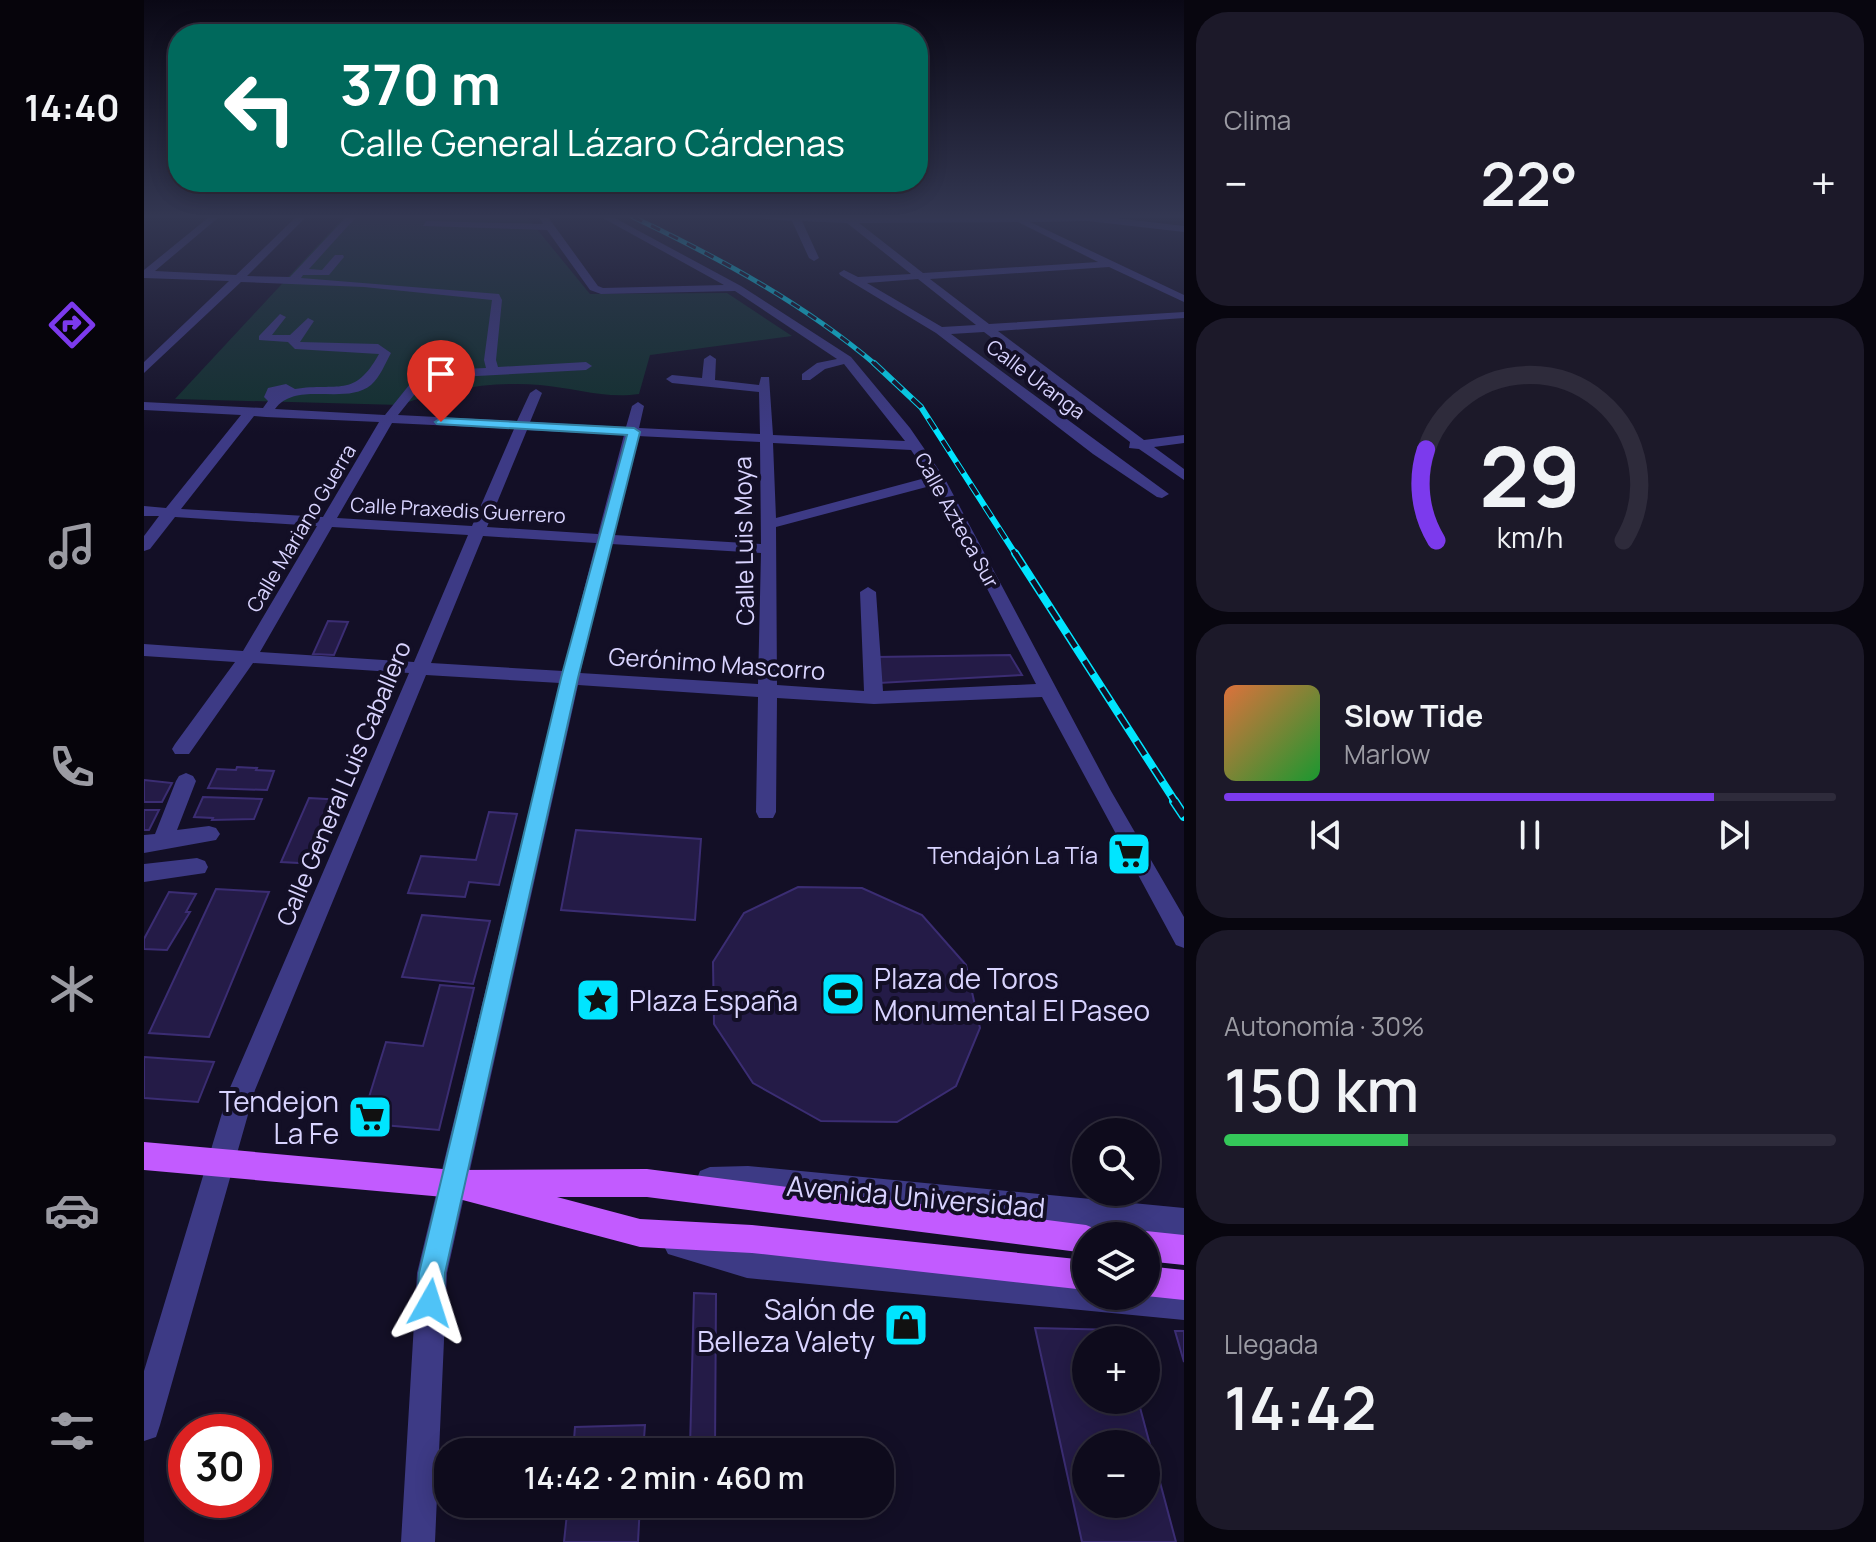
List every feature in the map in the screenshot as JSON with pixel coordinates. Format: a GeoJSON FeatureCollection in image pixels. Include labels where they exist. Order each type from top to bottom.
{"type":"FeatureCollection","features":[{"type":"Feature","properties":{"kind":"main road","name":"Avenida Universidad"},"geometry":{"type":"LineString","coordinates":[[144,1156],[454,1184],[647,1183],[1072,1237]]}},
{"type":"Feature","properties":{"kind":"main road","name":"Avenida Universidad"},"geometry":{"type":"LineString","coordinates":[[454,1184],[489,1196],[640,1233],[752,1239],[1072,1274]]}},
{"type":"Feature","properties":{"kind":"main road"},"geometry":{"type":"LineString","coordinates":[[1160,1247],[1184,1250]]}},
{"type":"Feature","properties":{"kind":"main road"},"geometry":{"type":"LineString","coordinates":[[1160,1282],[1184,1285]]}},
{"type":"Feature","properties":{"kind":"street"},"geometry":{"type":"LineString","coordinates":[[144,369],[228,289]]}},
{"type":"Feature","properties":{"kind":"street"},"geometry":{"type":"LineString","coordinates":[[287,295],[291,289]]}},
{"type":"Feature","properties":{"kind":"street"},"geometry":{"type":"LineString","coordinates":[[418,289],[495,296],[490,360],[494,372]]}},
{"type":"Feature","properties":{"kind":"street"},"geometry":{"type":"LineString","coordinates":[[596,289],[693,289]]}},
{"type":"Feature","properties":{"kind":"street","name":"Calle Azteca Sur"},"geometry":{"type":"LineString","coordinates":[[738,289],[847,360],[938,479],[1048,690],[1184,938]]}},
{"type":"Feature","properties":{"kind":"street","name":"Calle Uranga"},"geometry":{"type":"LineString","coordinates":[[873,289],[940,331],[1098,451],[1162,494]]}},
{"type":"Feature","properties":{"kind":"street"},"geometry":{"type":"LineString","coordinates":[[937,289],[1184,476]]}},
{"type":"Feature","properties":{"kind":"street"},"geometry":{"type":"LineString","coordinates":[[1164,289],[1184,299]]}},
{"type":"Feature","properties":{"kind":"street"},"geometry":{"type":"LineString","coordinates":[[940,331],[1184,315]]}},
{"type":"Feature","properties":{"kind":"street"},"geometry":{"type":"LineString","coordinates":[[280,317],[263,338],[293,339]]}},
{"type":"Feature","properties":{"kind":"street"},"geometry":{"type":"LineString","coordinates":[[293,339],[308,321]]}},
{"type":"Feature","properties":{"kind":"street"},"geometry":{"type":"LineString","coordinates":[[277,394],[314,388],[356,389],[367,382],[385,353],[384,350],[295,345],[293,339]]}},
{"type":"Feature","properties":{"kind":"street"},"geometry":{"type":"LineString","coordinates":[[672,379],[708,383],[710,359]]}},
{"type":"Feature","properties":{"kind":"street"},"geometry":{"type":"LineString","coordinates":[[806,377],[821,366],[847,360]]}},
{"type":"Feature","properties":{"kind":"street","name":"Calle Mariano Guerra"},"geometry":{"type":"LineString","coordinates":[[182,749],[248,657],[388,419],[418,382],[437,374],[586,366]]}},
{"type":"Feature","properties":{"kind":"street"},"geometry":{"type":"LineString","coordinates":[[144,546],[286,380],[367,382]]}},
{"type":"Feature","properties":{"kind":"street","name":"Calle Luis Moya"},"geometry":{"type":"LineString","coordinates":[[708,383],[765,385],[769,524],[766,812]]}},
{"type":"Feature","properties":{"kind":"street","name":"Calle General Luis Caballero"},"geometry":{"type":"LineString","coordinates":[[144,1425],[218,1163],[242,1090],[536,393]]}},
{"type":"Feature","properties":{"kind":"street"},"geometry":{"type":"LineString","coordinates":[[144,406],[914,446]]}},
{"type":"Feature","properties":{"kind":"street"},"geometry":{"type":"LineString","coordinates":[[418,1542],[432,1273],[570,678],[634,432],[638,406]]}},
{"type":"Feature","properties":{"kind":"street"},"geometry":{"type":"LineString","coordinates":[[1098,451],[1184,439]]}},
{"type":"Feature","properties":{"kind":"street"},"geometry":{"type":"LineString","coordinates":[[769,524],[938,479]]}},
{"type":"Feature","properties":{"kind":"street","name":"Calle Praxedis Guerrero"},"geometry":{"type":"LineString","coordinates":[[144,511],[769,549]]}},
{"type":"Feature","properties":{"kind":"street"},"geometry":{"type":"LineString","coordinates":[[868,592],[874,698]]}},
{"type":"Feature","properties":{"kind":"street","name":"Gerónimo Mascorro"},"geometry":{"type":"LineString","coordinates":[[144,650],[874,698],[1048,690]]}},
{"type":"Feature","properties":{"kind":"street"},"geometry":{"type":"LineString","coordinates":[[153,843],[181,800],[186,781]]}},
{"type":"Feature","properties":{"kind":"street"},"geometry":{"type":"LineString","coordinates":[[153,843],[209,834]]}},
{"type":"Feature","properties":{"kind":"street"},"geometry":{"type":"LineString","coordinates":[[144,873],[197,867]]}},
{"type":"Feature","properties":{"kind":"street","name":"Avenida Universidad"},"geometry":{"type":"LineString","coordinates":[[647,1183],[748,1180],[1184,1222]]}},
{"type":"Feature","properties":{"kind":"street","name":"Avenida Universidad"},"geometry":{"type":"LineString","coordinates":[[640,1233],[747,1263],[1072,1294]]}},
{"type":"Feature","properties":{"kind":"street"},"geometry":{"type":"LineString","coordinates":[[1160,1303],[1184,1305]]}},
{"type":"Feature","properties":{"kind":"green space"},"geometry":{"type":"Polygon","coordinates":[[[277,289],[586,289],[590,294],[727,293],[792,336],[650,355],[639,394],[614,395],[540,385],[505,384],[451,391],[400,405],[175,399],[277,289]]]}},
{"type":"Feature","properties":{"kind":"building"},"geometry":{"type":"Polygon","coordinates":[[[328,621],[348,622],[334,655],[313,654],[328,621]]]}},
{"type":"Feature","properties":{"kind":"building"},"geometry":{"type":"Polygon","coordinates":[[[1010,655],[1022,675],[879,683],[876,657],[1010,655]]]}},
{"type":"Feature","properties":{"kind":"building"},"geometry":{"type":"Polygon","coordinates":[[[237,767],[274,771],[267,790],[208,788],[217,769],[236,770],[237,767]]]}},
{"type":"Feature","properties":{"kind":"building"},"geometry":{"type":"Polygon","coordinates":[[[144,780],[172,783],[162,802],[144,802],[144,780]]]}},
{"type":"Feature","properties":{"kind":"building"},"geometry":{"type":"Polygon","coordinates":[[[203,797],[262,799],[254,819],[212,820],[194,817],[203,797]]]}},
{"type":"Feature","properties":{"kind":"building"},"geometry":{"type":"Polygon","coordinates":[[[309,798],[343,800],[317,864],[281,862],[309,798]]]}},
{"type":"Feature","properties":{"kind":"building"},"geometry":{"type":"Polygon","coordinates":[[[144,810],[159,810],[149,830],[144,830],[144,810]]]}},
{"type":"Feature","properties":{"kind":"building"},"geometry":{"type":"Polygon","coordinates":[[[489,812],[517,814],[499,885],[469,882],[465,897],[408,893],[421,856],[476,860],[489,812]]]}},
{"type":"Feature","properties":{"kind":"building"},"geometry":{"type":"Polygon","coordinates":[[[576,830],[701,839],[695,920],[561,910],[576,830]]]}},
{"type":"Feature","properties":{"kind":"building","name":"Plaza de Toros Monumental El Paseo"},"geometry":{"type":"Polygon","coordinates":[[[798,887],[862,888],[922,915],[966,965],[980,1028],[956,1086],[897,1122],[821,1121],[753,1083],[714,1024],[713,962],[744,913],[798,887]]]}},
{"type":"Feature","properties":{"kind":"building"},"geometry":{"type":"Polygon","coordinates":[[[216,889],[269,892],[209,1037],[149,1033],[216,889]]]}},
{"type":"Feature","properties":{"kind":"building"},"geometry":{"type":"Polygon","coordinates":[[[169,892],[196,894],[186,912],[190,912],[167,950],[144,949],[144,939],[169,892]]]}},
{"type":"Feature","properties":{"kind":"building"},"geometry":{"type":"Polygon","coordinates":[[[422,915],[490,921],[473,984],[402,977],[422,915]]]}},
{"type":"Feature","properties":{"kind":"building"},"geometry":{"type":"Polygon","coordinates":[[[440,985],[474,988],[439,1130],[361,1123],[386,1042],[423,1046],[440,985]]]}},
{"type":"Feature","properties":{"kind":"building"},"geometry":{"type":"Polygon","coordinates":[[[144,1057],[214,1062],[198,1102],[144,1098],[144,1057]]]}},
{"type":"Feature","properties":{"kind":"building"},"geometry":{"type":"Polygon","coordinates":[[[694,1293],[716,1294],[715,1438],[690,1438],[694,1293]]]}},
{"type":"Feature","properties":{"kind":"building"},"geometry":{"type":"Polygon","coordinates":[[[1035,1328],[1072,1329],[1072,1414],[1142,1414],[1146,1430],[1072,1430],[1072,1496],[1035,1328]]]}},
{"type":"Feature","properties":{"kind":"building"},"geometry":{"type":"Polygon","coordinates":[[[1175,1331],[1184,1331],[1184,1362],[1175,1331]]]}},
{"type":"Feature","properties":{"kind":"building"},"geometry":{"type":"Polygon","coordinates":[[[645,1425],[644,1438],[574,1438],[575,1427],[645,1425]]]}},
{"type":"Feature","properties":{"kind":"building"},"geometry":{"type":"Polygon","coordinates":[[[1160,1482],[1176,1542],[1082,1542],[1077,1518],[1160,1518],[1160,1482]]]}},
{"type":"Feature","properties":{"kind":"building"},"geometry":{"type":"Polygon","coordinates":[[[567,1518],[639,1518],[638,1542],[564,1542],[567,1518]]]}},
{"type":"Feature","properties":{"kind":"railway"},"geometry":{"type":"LineString","coordinates":[[769,289],[819,321],[876,365]]}},
{"type":"Feature","properties":{"kind":"railway"},"geometry":{"type":"LineString","coordinates":[[874,363],[921,407],[1016,555]]}},
{"type":"Feature","properties":{"kind":"railway"},"geometry":{"type":"LineString","coordinates":[[1015,553],[1176,803]]}},
{"type":"Feature","properties":{"kind":"railway"},"geometry":{"type":"LineString","coordinates":[[1174,801],[1184,816]]}},
{"type":"Feature","properties":{"kind":"place","name":"Tendajón La Tía"},"geometry":{"type":"Point","coordinates":[1129,854]}},
{"type":"Feature","properties":{"kind":"place","name":"Plaza de Toros Monumental El Paseo"},"geometry":{"type":"Point","coordinates":[843,994]}},
{"type":"Feature","properties":{"kind":"place","name":"Plaza España"},"geometry":{"type":"Point","coordinates":[598,1000]}},
{"type":"Feature","properties":{"kind":"place","name":"Tendejon La Fe"},"geometry":{"type":"Point","coordinates":[370,1117]}},
{"type":"Feature","properties":{"kind":"place","name":"Salón de Belleza Valety"},"geometry":{"type":"Point","coordinates":[906,1325]}},
{"type":"Feature","properties":{"kind":"route"},"geometry":{"type":"LineString","coordinates":[[430,1303],[432,1273],[570,678],[634,432],[441,422]]}}]}
